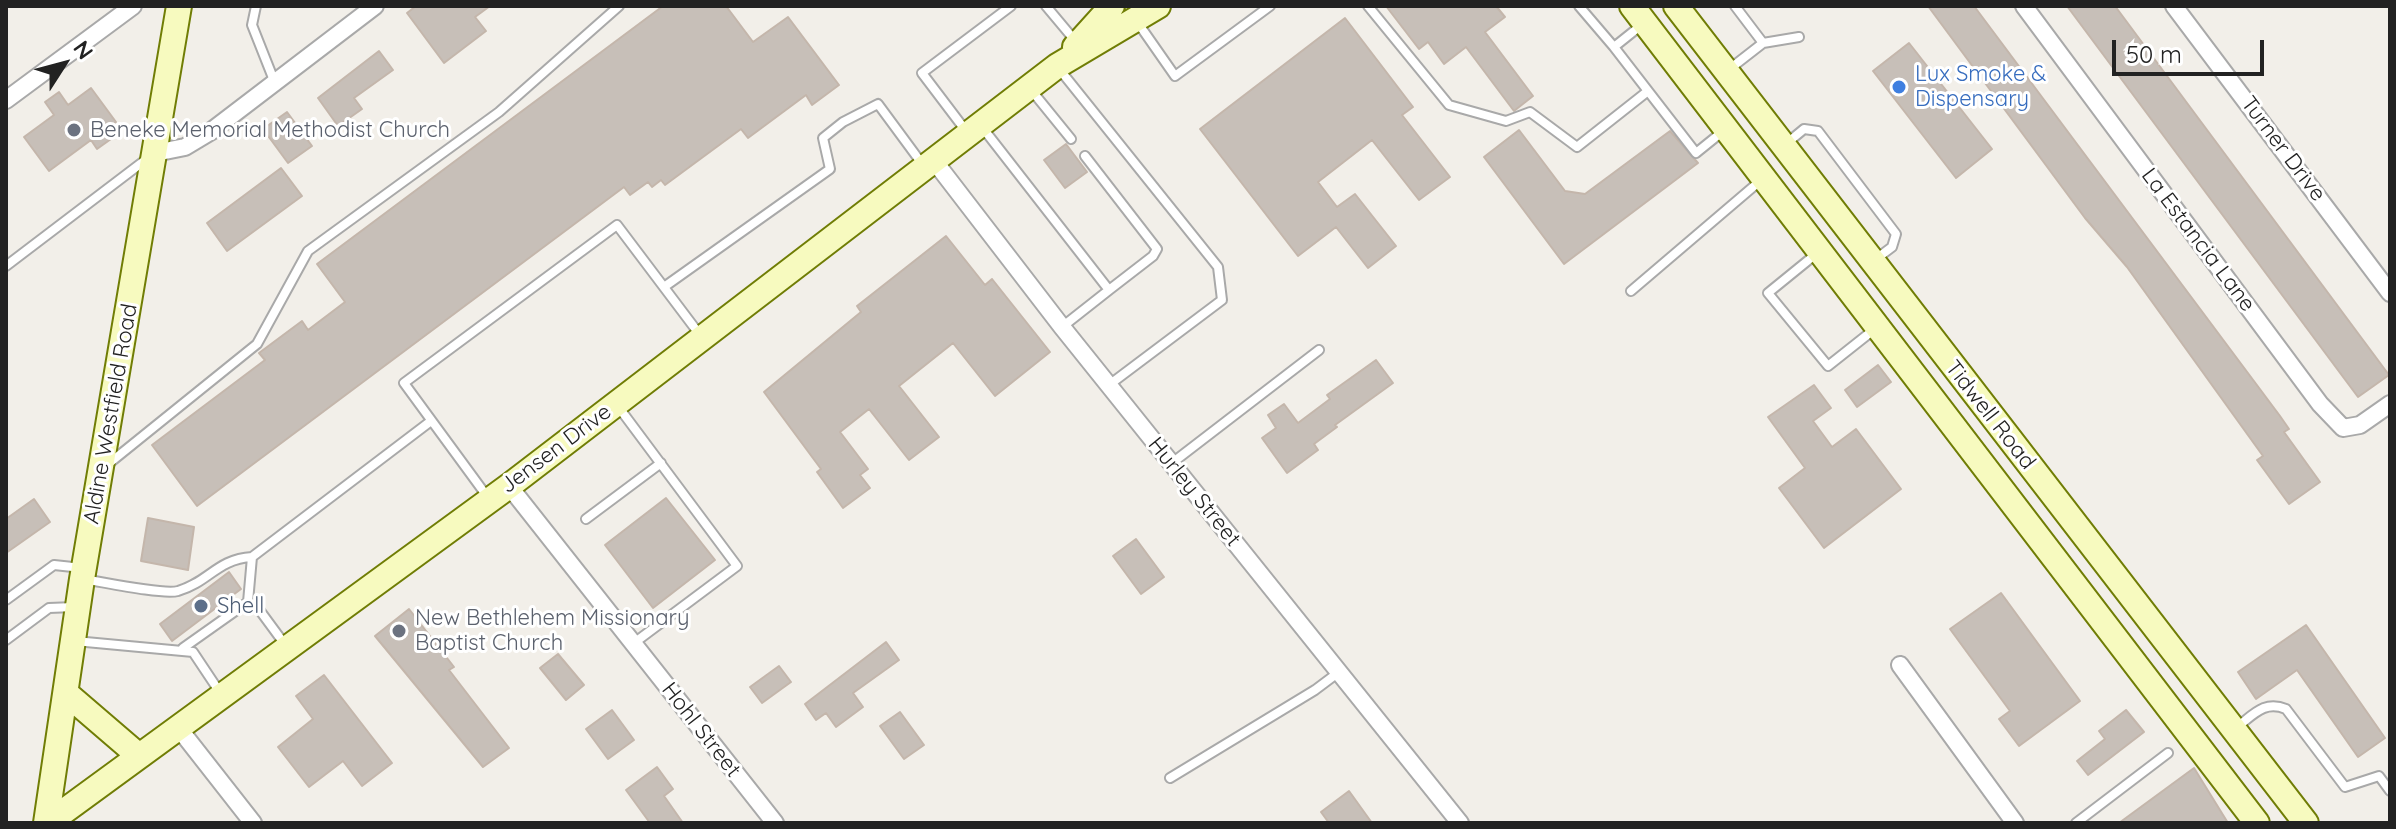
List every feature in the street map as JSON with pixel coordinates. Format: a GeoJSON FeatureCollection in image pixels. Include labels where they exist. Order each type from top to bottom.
{"type":"FeatureCollection","features":[{"type":"Feature","properties":{"kind":"main road","name":"Aldine Westfield Road"},"geometry":{"type":"LineString","coordinates":[[47,823],[83,574],[179,6]]}},
{"type":"Feature","properties":{"kind":"main road","name":"Jensen Drive"},"geometry":{"type":"LineString","coordinates":[[1057,66],[1112,6]]}},
{"type":"Feature","properties":{"kind":"main road","name":"Jensen Drive"},"geometry":{"type":"LineString","coordinates":[[47,823],[499,493],[1057,66],[1158,6]]}},
{"type":"Feature","properties":{"kind":"main road","name":"Tidwell Road"},"geometry":{"type":"LineString","coordinates":[[1676,6],[2306,823]]}},
{"type":"Feature","properties":{"kind":"main road","name":"Tidwell Road"},"geometry":{"type":"LineString","coordinates":[[1638,14],[2257,823]]}},
{"type":"Feature","properties":{"kind":"main road"},"geometry":{"type":"LineString","coordinates":[[1710,108],[1732,79]]}},
{"type":"Feature","properties":{"kind":"main road"},"geometry":{"type":"LineString","coordinates":[[1845,284],[1872,261]]}},
{"type":"Feature","properties":{"kind":"main road"},"geometry":{"type":"LineString","coordinates":[[1988,472],[2017,451]]}},
{"type":"Feature","properties":{"kind":"main road"},"geometry":{"type":"LineString","coordinates":[[2139,668],[2167,644]]}},
{"type":"Feature","properties":{"kind":"main road"},"geometry":{"type":"LineString","coordinates":[[67,694],[138,755]]}},
{"type":"Feature","properties":{"kind":"street"},"geometry":{"type":"LineString","coordinates":[[6,100],[133,6]]}},
{"type":"Feature","properties":{"kind":"street"},"geometry":{"type":"LineString","coordinates":[[155,153],[171,152],[197,140],[375,6]]}},
{"type":"Feature","properties":{"kind":"street","name":"La Estancia Lane"},"geometry":{"type":"LineString","coordinates":[[2024,6],[2320,404],[2343,428],[2360,425],[2390,404]]}},
{"type":"Feature","properties":{"kind":"street","name":"Turner Drive"},"geometry":{"type":"LineString","coordinates":[[2174,6],[2390,293]]}},
{"type":"Feature","properties":{"kind":"street","name":"Hurley Street"},"geometry":{"type":"LineString","coordinates":[[928,162],[1460,823]]}},
{"type":"Feature","properties":{"kind":"street","name":"Hohl Street"},"geometry":{"type":"LineString","coordinates":[[499,493],[633,644],[775,823]]}},
{"type":"Feature","properties":{"kind":"street"},"geometry":{"type":"LineString","coordinates":[[1900,665],[2015,823]]}},
{"type":"Feature","properties":{"kind":"street"},"geometry":{"type":"LineString","coordinates":[[177,726],[253,823]]}},
{"type":"Feature","properties":{"kind":"lane"},"geometry":{"type":"LineString","coordinates":[[256,6],[252,25],[275,83]]}},
{"type":"Feature","properties":{"kind":"lane"},"geometry":{"type":"LineString","coordinates":[[103,468],[257,344],[308,251],[499,112],[619,6]]}},
{"type":"Feature","properties":{"kind":"lane"},"geometry":{"type":"LineString","coordinates":[[1011,6],[922,73],[974,128],[1109,290]]}},
{"type":"Feature","properties":{"kind":"lane"},"geometry":{"type":"LineString","coordinates":[[1046,6],[1078,43]]}},
{"type":"Feature","properties":{"kind":"lane"},"geometry":{"type":"LineString","coordinates":[[1136,19],[1175,76],[1270,6]]}},
{"type":"Feature","properties":{"kind":"lane"},"geometry":{"type":"LineString","coordinates":[[1368,6],[1449,105],[1506,121],[1530,112],[1577,147],[1648,91]]}},
{"type":"Feature","properties":{"kind":"lane"},"geometry":{"type":"LineString","coordinates":[[1579,6],[1696,153],[1726,129]]}},
{"type":"Feature","properties":{"kind":"lane"},"geometry":{"type":"LineString","coordinates":[[1735,6],[1763,43]]}},
{"type":"Feature","properties":{"kind":"lane"},"geometry":{"type":"LineString","coordinates":[[1614,47],[1638,14]]}},
{"type":"Feature","properties":{"kind":"lane"},"geometry":{"type":"LineString","coordinates":[[1732,79],[1763,43],[1799,37]]}},
{"type":"Feature","properties":{"kind":"lane"},"geometry":{"type":"LineString","coordinates":[[1057,66],[1218,267],[1222,300],[1109,385]]}},
{"type":"Feature","properties":{"kind":"lane"},"geometry":{"type":"LineString","coordinates":[[1029,87],[1071,139]]}},
{"type":"Feature","properties":{"kind":"lane"},"geometry":{"type":"LineString","coordinates":[[664,287],[830,169],[823,138],[843,122],[878,104],[928,162]]}},
{"type":"Feature","properties":{"kind":"lane"},"geometry":{"type":"LineString","coordinates":[[1783,145],[1804,129],[1818,131],[1896,234],[1892,247],[1872,261]]}},
{"type":"Feature","properties":{"kind":"lane"},"geometry":{"type":"LineString","coordinates":[[6,266],[155,153]]}},
{"type":"Feature","properties":{"kind":"lane"},"geometry":{"type":"LineString","coordinates":[[1062,327],[1153,256],[1157,249],[1085,156]]}},
{"type":"Feature","properties":{"kind":"lane"},"geometry":{"type":"LineString","coordinates":[[1631,291],[1764,178]]}},
{"type":"Feature","properties":{"kind":"lane"},"geometry":{"type":"LineString","coordinates":[[499,493],[431,421],[404,383],[617,225],[703,339]]}},
{"type":"Feature","properties":{"kind":"lane"},"geometry":{"type":"LineString","coordinates":[[1820,251],[1768,293],[1828,366],[1878,326]]}},
{"type":"Feature","properties":{"kind":"lane"},"geometry":{"type":"LineString","coordinates":[[1171,463],[1319,350]]}},
{"type":"Feature","properties":{"kind":"lane"},"geometry":{"type":"LineString","coordinates":[[616,404],[737,566],[633,644]]}},
{"type":"Feature","properties":{"kind":"lane"},"geometry":{"type":"LineString","coordinates":[[6,600],[54,565],[83,574],[175,592],[196,583],[231,558],[252,557],[431,421]]}},
{"type":"Feature","properties":{"kind":"lane"},"geometry":{"type":"LineString","coordinates":[[586,519],[661,463]]}},
{"type":"Feature","properties":{"kind":"lane"},"geometry":{"type":"LineString","coordinates":[[183,648],[248,602],[252,557]]}},
{"type":"Feature","properties":{"kind":"lane"},"geometry":{"type":"LineString","coordinates":[[248,602],[258,608],[287,647]]}},
{"type":"Feature","properties":{"kind":"lane"},"geometry":{"type":"LineString","coordinates":[[6,640],[49,608],[78,606]]}},
{"type":"Feature","properties":{"kind":"lane"},"geometry":{"type":"LineString","coordinates":[[74,641],[183,648],[193,652],[221,694]]}},
{"type":"Feature","properties":{"kind":"lane"},"geometry":{"type":"LineString","coordinates":[[1170,778],[1315,690],[1339,672]]}},
{"type":"Feature","properties":{"kind":"lane"},"geometry":{"type":"LineString","coordinates":[[2233,729],[2263,707],[2274,704],[2286,709],[2345,787],[2379,776],[2390,791]]}},
{"type":"Feature","properties":{"kind":"lane"},"geometry":{"type":"LineString","coordinates":[[2076,823],[2168,753]]}},
{"type":"Feature","properties":{"kind":"building"},"geometry":{"type":"Polygon","coordinates":[[[416,6],[490,6],[475,17],[486,31],[444,63],[407,13],[416,6]]]}},
{"type":"Feature","properties":{"kind":"building"},"geometry":{"type":"Polygon","coordinates":[[[663,6],[726,6],[753,42],[788,17],[839,85],[812,105],[806,95],[748,138],[741,129],[665,185],[661,180],[652,187],[648,182],[630,195],[624,187],[197,506],[152,445],[265,360],[259,353],[302,321],[308,330],[345,302],[317,264],[663,6]]]}},
{"type":"Feature","properties":{"kind":"building"},"geometry":{"type":"Polygon","coordinates":[[[1386,6],[1496,6],[1505,17],[1485,32],[1533,96],[1514,111],[1466,47],[1444,64],[1428,42],[1419,49],[1386,6]]]}},
{"type":"Feature","properties":{"kind":"building"},"geometry":{"type":"Polygon","coordinates":[[[1928,6],[1974,6],[2280,416],[2289,429],[2284,432],[2320,482],[2289,504],[2257,460],[2263,456],[2127,267],[2085,218],[1928,6]]]}},
{"type":"Feature","properties":{"kind":"building"},"geometry":{"type":"Polygon","coordinates":[[[2067,6],[2115,6],[2389,375],[2358,397],[2067,6]]]}},
{"type":"Feature","properties":{"kind":"building"},"geometry":{"type":"Polygon","coordinates":[[[1345,18],[1413,107],[1402,115],[1450,177],[1419,200],[1372,140],[1318,182],[1337,207],[1355,194],[1396,246],[1368,268],[1336,227],[1298,256],[1200,129],[1345,18]]]}},
{"type":"Feature","properties":{"kind":"building"},"geometry":{"type":"Polygon","coordinates":[[[1909,43],[1992,149],[1956,178],[1873,71],[1909,43]]]}},
{"type":"Feature","properties":{"kind":"building"},"geometry":{"type":"Polygon","coordinates":[[[379,51],[393,70],[354,98],[362,109],[338,126],[318,98],[379,51]]]}},
{"type":"Feature","properties":{"kind":"building","name":"Beneke Memorial Methodist Church"},"geometry":{"type":"Polygon","coordinates":[[[91,88],[116,122],[112,125],[118,134],[97,149],[91,140],[49,171],[24,137],[54,115],[45,102],[59,92],[68,105],[91,88]]]}},
{"type":"Feature","properties":{"kind":"building"},"geometry":{"type":"Polygon","coordinates":[[[287,112],[312,146],[288,163],[263,129],[287,112]]]}},
{"type":"Feature","properties":{"kind":"building"},"geometry":{"type":"Polygon","coordinates":[[[1519,130],[1565,191],[1585,194],[1670,131],[1698,163],[1564,264],[1484,157],[1519,130]]]}},
{"type":"Feature","properties":{"kind":"building"},"geometry":{"type":"Polygon","coordinates":[[[1066,144],[1087,172],[1065,188],[1044,160],[1066,144]]]}},
{"type":"Feature","properties":{"kind":"building"},"geometry":{"type":"Polygon","coordinates":[[[281,168],[302,196],[227,251],[207,223],[281,168]]]}},
{"type":"Feature","properties":{"kind":"building"},"geometry":{"type":"Polygon","coordinates":[[[946,236],[985,285],[992,279],[1050,352],[995,396],[953,343],[899,386],[939,437],[909,460],[869,409],[840,432],[868,469],[860,475],[870,488],[843,508],[817,472],[821,469],[764,392],[861,312],[857,306],[946,236]]]}},
{"type":"Feature","properties":{"kind":"building"},"geometry":{"type":"Polygon","coordinates":[[[1376,360],[1393,383],[1335,425],[1337,427],[1314,444],[1318,450],[1287,473],[1262,438],[1276,428],[1268,415],[1284,404],[1298,423],[1330,399],[1327,395],[1376,360]]]}},
{"type":"Feature","properties":{"kind":"building"},"geometry":{"type":"Polygon","coordinates":[[[1878,365],[1891,382],[1857,407],[1845,390],[1878,365]]]}},
{"type":"Feature","properties":{"kind":"building"},"geometry":{"type":"Polygon","coordinates":[[[1814,385],[1831,408],[1813,421],[1832,447],[1856,429],[1901,489],[1824,548],[1779,488],[1805,468],[1768,417],[1814,385]]]}},
{"type":"Feature","properties":{"kind":"building"},"geometry":{"type":"Polygon","coordinates":[[[666,498],[715,560],[653,608],[605,545],[666,498]]]}},
{"type":"Feature","properties":{"kind":"building"},"geometry":{"type":"Polygon","coordinates":[[[34,499],[50,522],[6,553],[6,519],[34,499]]]}},
{"type":"Feature","properties":{"kind":"building"},"geometry":{"type":"Polygon","coordinates":[[[148,518],[194,527],[188,570],[141,561],[148,518]]]}},
{"type":"Feature","properties":{"kind":"building"},"geometry":{"type":"Polygon","coordinates":[[[1136,539],[1164,577],[1141,594],[1113,556],[1136,539]]]}},
{"type":"Feature","properties":{"kind":"building","name":"Shell"},"geometry":{"type":"Polygon","coordinates":[[[229,572],[241,589],[172,641],[160,624],[229,572]]]}},
{"type":"Feature","properties":{"kind":"building"},"geometry":{"type":"Polygon","coordinates":[[[2001,593],[2080,701],[2019,746],[1999,719],[2010,711],[1950,629],[2001,593]]]}},
{"type":"Feature","properties":{"kind":"building"},"geometry":{"type":"Polygon","coordinates":[[[409,609],[454,667],[449,670],[509,748],[483,767],[375,636],[409,609]]]}},
{"type":"Feature","properties":{"kind":"building"},"geometry":{"type":"Polygon","coordinates":[[[2306,625],[2385,738],[2358,757],[2297,670],[2256,699],[2238,672],[2306,625]]]}},
{"type":"Feature","properties":{"kind":"building"},"geometry":{"type":"Polygon","coordinates":[[[886,642],[899,660],[853,693],[863,707],[836,727],[826,713],[816,720],[805,704],[886,642]]]}},
{"type":"Feature","properties":{"kind":"building"},"geometry":{"type":"Polygon","coordinates":[[[558,654],[584,685],[566,700],[540,668],[558,654]]]}},
{"type":"Feature","properties":{"kind":"building"},"geometry":{"type":"Polygon","coordinates":[[[779,666],[791,682],[762,703],[750,687],[779,666]]]}},
{"type":"Feature","properties":{"kind":"building"},"geometry":{"type":"Polygon","coordinates":[[[324,675],[392,763],[362,786],[343,761],[309,787],[278,747],[313,719],[296,696],[324,675]]]}},
{"type":"Feature","properties":{"kind":"building"},"geometry":{"type":"Polygon","coordinates":[[[612,710],[634,740],[608,759],[586,729],[612,710]]]}},
{"type":"Feature","properties":{"kind":"building"},"geometry":{"type":"Polygon","coordinates":[[[2126,710],[2144,732],[2088,775],[2077,761],[2105,739],[2099,731],[2126,710]]]}},
{"type":"Feature","properties":{"kind":"building"},"geometry":{"type":"Polygon","coordinates":[[[900,712],[924,745],[904,759],[880,726],[900,712]]]}},
{"type":"Feature","properties":{"kind":"building"},"geometry":{"type":"Polygon","coordinates":[[[657,767],[673,789],[664,796],[683,823],[650,823],[626,790],[657,767]]]}},
{"type":"Feature","properties":{"kind":"building"},"geometry":{"type":"Polygon","coordinates":[[[2194,768],[2228,823],[2119,823],[2194,768]]]}},
{"type":"Feature","properties":{"kind":"building"},"geometry":{"type":"Polygon","coordinates":[[[1349,791],[1372,823],[1329,823],[1321,812],[1349,791]]]}},
{"type":"Feature","properties":{"kind":"place","name":"Lux Smoke & Dispensary"},"geometry":{"type":"Point","coordinates":[1899,87]}},
{"type":"Feature","properties":{"kind":"place","name":"Beneke Memorial Methodist Church"},"geometry":{"type":"Point","coordinates":[74,130]}},
{"type":"Feature","properties":{"kind":"place","name":"Shell"},"geometry":{"type":"Point","coordinates":[201,606]}},
{"type":"Feature","properties":{"kind":"place","name":"New Bethlehem Missionary Baptist Church"},"geometry":{"type":"Point","coordinates":[399,631]}}]}
